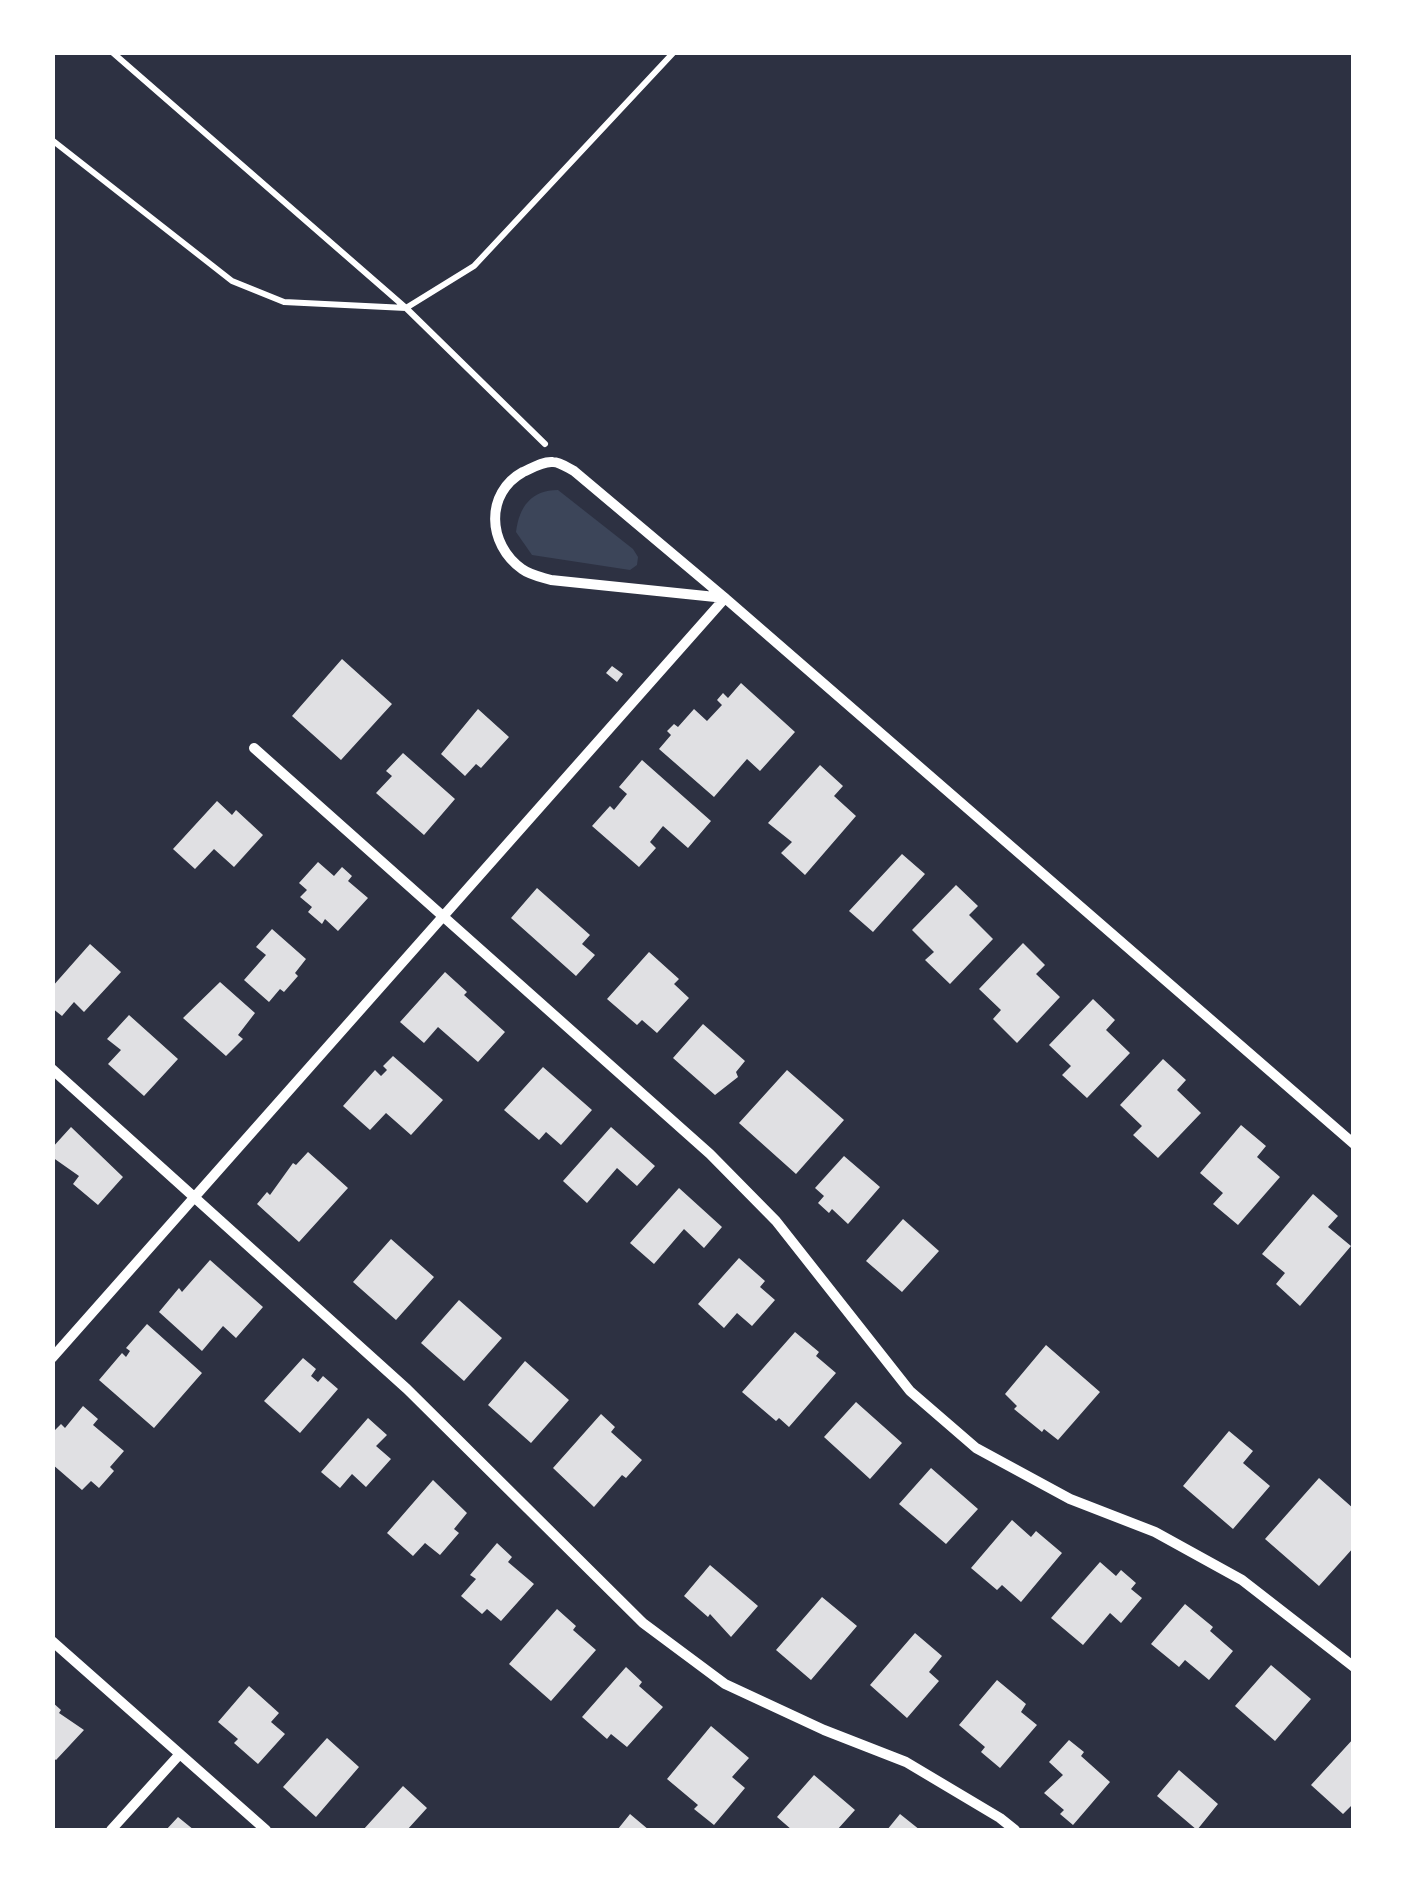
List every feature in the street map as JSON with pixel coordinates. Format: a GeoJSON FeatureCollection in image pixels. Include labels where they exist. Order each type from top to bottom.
{"type":"FeatureCollection","features":[{"type":"Feature","properties":{"kind":"street"},"geometry":{"type":"LineString","coordinates":[[725,598],[551,580],[521,568],[500,544],[494,526],[500,492],[512,479],[542,464],[555,462],[574,471],[725,598],[1354,1144]]}},
{"type":"Feature","properties":{"kind":"street"},"geometry":{"type":"LineString","coordinates":[[52,1358],[725,598]]}},
{"type":"Feature","properties":{"kind":"street"},"geometry":{"type":"LineString","coordinates":[[254,748],[710,1154],[776,1221],[910,1391],[976,1448],[1070,1499],[1155,1532],[1242,1580],[1354,1667]]}},
{"type":"Feature","properties":{"kind":"street"},"geometry":{"type":"LineString","coordinates":[[52,1070],[444,1424],[568,1552],[644,1623],[724,1684],[906,1762],[1015,1830]]}},
{"type":"Feature","properties":{"kind":"street"},"geometry":{"type":"LineString","coordinates":[[52,1641],[266,1830]]}},
{"type":"Feature","properties":{"kind":"street"},"geometry":{"type":"LineString","coordinates":[[110,1830],[179,1755]]}},
{"type":"Feature","properties":{"kind":"path"},"geometry":{"type":"LineString","coordinates":[[112,52],[406,308],[544,442],[555,462]]}},
{"type":"Feature","properties":{"kind":"path"},"geometry":{"type":"LineString","coordinates":[[52,140],[232,282],[284,302],[406,308],[474,266],[674,52]]}},
{"type":"Feature","properties":{"kind":"shaded area"},"geometry":{"type":"Polygon","coordinates":[[[558,490],[633,549],[637,565],[630,570],[532,555],[516,532],[520,515],[540,493],[558,490]]]}},
{"type":"Feature","properties":{"kind":"building"},"geometry":{"type":"Polygon","coordinates":[[[342,659],[392,704],[341,760],[292,716],[342,659]]]}},
{"type":"Feature","properties":{"kind":"building"},"geometry":{"type":"Polygon","coordinates":[[[612,666],[623,674],[617,682],[606,673],[612,666]]]}},
{"type":"Feature","properties":{"kind":"building"},"geometry":{"type":"Polygon","coordinates":[[[741,683],[795,732],[760,771],[747,759],[714,797],[659,749],[671,735],[667,731],[674,724],[678,727],[694,709],[707,721],[722,705],[717,700],[723,693],[728,698],[741,683]]]}},
{"type":"Feature","properties":{"kind":"building"},"geometry":{"type":"Polygon","coordinates":[[[478,709],[509,737],[481,768],[476,764],[465,776],[441,754],[478,709]]]}},
{"type":"Feature","properties":{"kind":"building"},"geometry":{"type":"Polygon","coordinates":[[[403,753],[455,799],[424,835],[376,793],[392,776],[386,771],[403,753]]]}},
{"type":"Feature","properties":{"kind":"building"},"geometry":{"type":"Polygon","coordinates":[[[642,760],[711,821],[688,848],[663,826],[650,842],[656,848],[639,867],[592,826],[610,806],[614,810],[627,794],[619,787],[642,760]]]}},
{"type":"Feature","properties":{"kind":"building"},"geometry":{"type":"Polygon","coordinates":[[[820,765],[843,786],[834,796],[856,816],[805,875],[781,853],[792,842],[768,823],[820,765]]]}},
{"type":"Feature","properties":{"kind":"building"},"geometry":{"type":"Polygon","coordinates":[[[217,801],[232,815],[236,810],[263,835],[234,867],[214,849],[195,869],[173,849],[217,801]]]}},
{"type":"Feature","properties":{"kind":"building"},"geometry":{"type":"Polygon","coordinates":[[[902,854],[925,874],[873,932],[849,911],[902,854]]]}},
{"type":"Feature","properties":{"kind":"building"},"geometry":{"type":"Polygon","coordinates":[[[318,862],[334,876],[342,867],[352,876],[348,881],[368,898],[338,931],[325,919],[322,924],[308,912],[312,907],[300,897],[307,890],[299,883],[318,862]]]}},
{"type":"Feature","properties":{"kind":"building"},"geometry":{"type":"Polygon","coordinates":[[[956,885],[978,906],[969,915],[993,939],[950,984],[925,960],[934,952],[912,930],[956,885]]]}},
{"type":"Feature","properties":{"kind":"building"},"geometry":{"type":"Polygon","coordinates":[[[537,888],[590,935],[582,944],[595,955],[576,976],[511,918],[537,888]]]}},
{"type":"Feature","properties":{"kind":"building"},"geometry":{"type":"Polygon","coordinates":[[[272,929],[306,959],[295,973],[298,976],[269,1002],[244,980],[266,955],[256,947],[272,929]]]}},
{"type":"Feature","properties":{"kind":"building"},"geometry":{"type":"Polygon","coordinates":[[[1023,943],[1045,965],[1036,974],[1060,997],[1017,1043],[993,1019],[1001,1010],[979,989],[1023,943]]]}},
{"type":"Feature","properties":{"kind":"building"},"geometry":{"type":"Polygon","coordinates":[[[90,944],[121,972],[84,1012],[74,1002],[62,1016],[52,1008],[52,987],[90,944]]]}},
{"type":"Feature","properties":{"kind":"building"},"geometry":{"type":"Polygon","coordinates":[[[649,952],[679,979],[674,984],[689,998],[657,1033],[642,1020],[637,1025],[607,999],[649,952]]]}},
{"type":"Feature","properties":{"kind":"building"},"geometry":{"type":"Polygon","coordinates":[[[445,972],[505,1032],[478,1062],[438,1027],[424,1043],[400,1022],[445,972]]]}},
{"type":"Feature","properties":{"kind":"building"},"geometry":{"type":"Polygon","coordinates":[[[220,982],[255,1013],[238,1035],[243,1039],[226,1056],[183,1018],[220,982]]]}},
{"type":"Feature","properties":{"kind":"building"},"geometry":{"type":"Polygon","coordinates":[[[1093,999],[1115,1020],[1106,1030],[1130,1053],[1087,1098],[1062,1075],[1071,1066],[1049,1045],[1093,999]]]}},
{"type":"Feature","properties":{"kind":"building"},"geometry":{"type":"Polygon","coordinates":[[[129,1015],[178,1059],[144,1096],[108,1064],[121,1050],[107,1039],[129,1015]]]}},
{"type":"Feature","properties":{"kind":"building"},"geometry":{"type":"Polygon","coordinates":[[[703,1024],[745,1061],[736,1072],[738,1077],[715,1095],[673,1058],[703,1024]]]}},
{"type":"Feature","properties":{"kind":"building"},"geometry":{"type":"Polygon","coordinates":[[[393,1056],[443,1100],[411,1135],[386,1113],[370,1130],[343,1106],[375,1070],[381,1076],[387,1070],[383,1066],[393,1056]]]}},
{"type":"Feature","properties":{"kind":"building"},"geometry":{"type":"Polygon","coordinates":[[[1163,1059],[1186,1080],[1177,1090],[1201,1113],[1158,1158],[1133,1135],[1142,1126],[1120,1105],[1163,1059]]]}},
{"type":"Feature","properties":{"kind":"building"},"geometry":{"type":"Polygon","coordinates":[[[543,1067],[592,1110],[561,1145],[546,1132],[539,1140],[504,1110],[543,1067]]]}},
{"type":"Feature","properties":{"kind":"building"},"geometry":{"type":"Polygon","coordinates":[[[787,1070],[844,1120],[796,1174],[739,1123],[787,1070]]]}},
{"type":"Feature","properties":{"kind":"building"},"geometry":{"type":"Polygon","coordinates":[[[1241,1125],[1266,1146],[1257,1157],[1280,1177],[1238,1225],[1213,1204],[1223,1193],[1200,1173],[1241,1125]]]}},
{"type":"Feature","properties":{"kind":"building"},"geometry":{"type":"Polygon","coordinates":[[[71,1127],[123,1177],[98,1205],[73,1184],[79,1176],[52,1157],[52,1148],[71,1127]]]}},
{"type":"Feature","properties":{"kind":"building"},"geometry":{"type":"Polygon","coordinates":[[[611,1127],[655,1166],[637,1186],[617,1168],[587,1203],[563,1181],[611,1127]]]}},
{"type":"Feature","properties":{"kind":"building"},"geometry":{"type":"Polygon","coordinates":[[[308,1152],[348,1188],[299,1242],[257,1204],[267,1192],[270,1195],[293,1163],[296,1165],[308,1152]]]}},
{"type":"Feature","properties":{"kind":"building"},"geometry":{"type":"Polygon","coordinates":[[[844,1156],[880,1187],[848,1224],[832,1209],[829,1213],[818,1203],[824,1196],[815,1188],[844,1156]]]}},
{"type":"Feature","properties":{"kind":"building"},"geometry":{"type":"Polygon","coordinates":[[[679,1188],[722,1227],[704,1248],[684,1229],[654,1264],[630,1243],[679,1188]]]}},
{"type":"Feature","properties":{"kind":"building"},"geometry":{"type":"Polygon","coordinates":[[[1313,1194],[1338,1216],[1328,1227],[1351,1246],[1300,1306],[1276,1284],[1285,1273],[1262,1254],[1313,1194]]]}},
{"type":"Feature","properties":{"kind":"building"},"geometry":{"type":"Polygon","coordinates":[[[903,1219],[939,1251],[902,1292],[866,1261],[903,1219]]]}},
{"type":"Feature","properties":{"kind":"building"},"geometry":{"type":"Polygon","coordinates":[[[391,1239],[434,1277],[396,1320],[353,1282],[391,1239]]]}},
{"type":"Feature","properties":{"kind":"building"},"geometry":{"type":"Polygon","coordinates":[[[739,1258],[765,1281],[760,1287],[775,1300],[752,1326],[737,1313],[724,1328],[698,1304],[739,1258]]]}},
{"type":"Feature","properties":{"kind":"building"},"geometry":{"type":"Polygon","coordinates":[[[210,1260],[263,1307],[236,1338],[223,1326],[202,1351],[159,1312],[210,1260]]]}},
{"type":"Feature","properties":{"kind":"building"},"geometry":{"type":"Polygon","coordinates":[[[459,1300],[502,1338],[464,1381],[421,1343],[459,1300]]]}},
{"type":"Feature","properties":{"kind":"building"},"geometry":{"type":"Polygon","coordinates":[[[147,1324],[202,1373],[154,1428],[99,1380],[122,1353],[126,1357],[130,1351],[126,1348],[147,1324]]]}},
{"type":"Feature","properties":{"kind":"building"},"geometry":{"type":"Polygon","coordinates":[[[795,1332],[836,1373],[789,1427],[742,1392],[795,1332]]]}},
{"type":"Feature","properties":{"kind":"building"},"geometry":{"type":"Polygon","coordinates":[[[1046,1345],[1100,1392],[1058,1440],[1014,1409],[1017,1406],[1005,1394],[1046,1345]]]}},
{"type":"Feature","properties":{"kind":"building"},"geometry":{"type":"Polygon","coordinates":[[[303,1358],[316,1369],[311,1376],[318,1382],[323,1376],[338,1389],[300,1433],[264,1401],[303,1358]]]}},
{"type":"Feature","properties":{"kind":"building"},"geometry":{"type":"Polygon","coordinates":[[[525,1361],[569,1400],[531,1443],[488,1405],[525,1361]]]}},
{"type":"Feature","properties":{"kind":"building"},"geometry":{"type":"Polygon","coordinates":[[[856,1402],[902,1443],[870,1479],[824,1437],[856,1402]]]}},
{"type":"Feature","properties":{"kind":"building"},"geometry":{"type":"Polygon","coordinates":[[[83,1406],[98,1419],[93,1425],[124,1451],[99,1488],[91,1481],[82,1490],[52,1464],[52,1433],[61,1424],[65,1428],[83,1406]]]}},
{"type":"Feature","properties":{"kind":"building"},"geometry":{"type":"Polygon","coordinates":[[[601,1414],[615,1427],[611,1432],[642,1460],[626,1478],[622,1475],[594,1507],[553,1468],[601,1414]]]}},
{"type":"Feature","properties":{"kind":"building"},"geometry":{"type":"Polygon","coordinates":[[[368,1418],[387,1435],[376,1446],[391,1459],[366,1487],[352,1474],[340,1488],[321,1472],[368,1418]]]}},
{"type":"Feature","properties":{"kind":"building"},"geometry":{"type":"Polygon","coordinates":[[[1229,1431],[1253,1451],[1243,1463],[1270,1486],[1233,1529],[1183,1486],[1229,1431]]]}},
{"type":"Feature","properties":{"kind":"building"},"geometry":{"type":"Polygon","coordinates":[[[931,1468],[978,1509],[946,1544],[899,1504],[931,1468]]]}},
{"type":"Feature","properties":{"kind":"building"},"geometry":{"type":"Polygon","coordinates":[[[1319,1478],[1354,1509],[1354,1547],[1319,1586],[1265,1539],[1319,1478]]]}},
{"type":"Feature","properties":{"kind":"building"},"geometry":{"type":"Polygon","coordinates":[[[433,1480],[467,1513],[454,1529],[459,1533],[440,1555],[425,1543],[413,1556],[387,1533],[433,1480]]]}},
{"type":"Feature","properties":{"kind":"building"},"geometry":{"type":"Polygon","coordinates":[[[1012,1520],[1031,1537],[1036,1531],[1062,1553],[1021,1602],[1002,1585],[997,1590],[971,1568],[1012,1520]]]}},
{"type":"Feature","properties":{"kind":"building"},"geometry":{"type":"Polygon","coordinates":[[[497,1543],[512,1557],[508,1562],[534,1584],[501,1621],[487,1609],[482,1614],[461,1596],[476,1579],[470,1575],[497,1543]]]}},
{"type":"Feature","properties":{"kind":"building"},"geometry":{"type":"Polygon","coordinates":[[[1100,1562],[1116,1576],[1121,1570],[1136,1583],[1131,1589],[1142,1598],[1121,1623],[1110,1613],[1083,1645],[1051,1618],[1100,1562]]]}},
{"type":"Feature","properties":{"kind":"building"},"geometry":{"type":"Polygon","coordinates":[[[710,1565],[758,1606],[731,1637],[710,1614],[708,1617],[684,1596],[710,1565]]]}},
{"type":"Feature","properties":{"kind":"building"},"geometry":{"type":"Polygon","coordinates":[[[822,1597],[857,1626],[811,1680],[776,1650],[822,1597]]]}},
{"type":"Feature","properties":{"kind":"building"},"geometry":{"type":"Polygon","coordinates":[[[1185,1604],[1213,1627],[1210,1631],[1233,1651],[1209,1680],[1185,1660],[1179,1667],[1151,1644],[1185,1604]]]}},
{"type":"Feature","properties":{"kind":"building"},"geometry":{"type":"Polygon","coordinates":[[[557,1609],[596,1650],[551,1701],[509,1664],[557,1609]]]}},
{"type":"Feature","properties":{"kind":"building"},"geometry":{"type":"Polygon","coordinates":[[[915,1633],[942,1656],[929,1672],[939,1681],[907,1718],[870,1685],[915,1633]]]}},
{"type":"Feature","properties":{"kind":"building"},"geometry":{"type":"Polygon","coordinates":[[[1271,1665],[1311,1699],[1275,1741],[1235,1706],[1271,1665]]]}},
{"type":"Feature","properties":{"kind":"building"},"geometry":{"type":"Polygon","coordinates":[[[626,1667],[642,1682],[639,1686],[663,1707],[627,1747],[611,1734],[607,1739],[582,1717],[626,1667]]]}},
{"type":"Feature","properties":{"kind":"building"},"geometry":{"type":"Polygon","coordinates":[[[997,1680],[1026,1704],[1021,1712],[1037,1725],[1000,1768],[981,1752],[985,1747],[959,1725],[997,1680]]]}},
{"type":"Feature","properties":{"kind":"building"},"geometry":{"type":"Polygon","coordinates":[[[249,1686],[279,1713],[271,1722],[285,1734],[258,1764],[218,1722],[249,1686]]]}},
{"type":"Feature","properties":{"kind":"building"},"geometry":{"type":"Polygon","coordinates":[[[52,1702],[61,1710],[59,1713],[84,1730],[56,1760],[52,1757],[52,1702]]]}},
{"type":"Feature","properties":{"kind":"building"},"geometry":{"type":"Polygon","coordinates":[[[711,1726],[749,1758],[732,1777],[745,1788],[714,1825],[694,1809],[698,1805],[667,1779],[711,1726]]]}},
{"type":"Feature","properties":{"kind":"building"},"geometry":{"type":"Polygon","coordinates":[[[327,1738],[359,1767],[316,1817],[283,1787],[327,1738]]]}},
{"type":"Feature","properties":{"kind":"building"},"geometry":{"type":"Polygon","coordinates":[[[1354,1738],[1354,1803],[1343,1814],[1311,1785],[1354,1738]]]}},
{"type":"Feature","properties":{"kind":"building"},"geometry":{"type":"Polygon","coordinates":[[[1069,1740],[1110,1782],[1073,1825],[1060,1814],[1064,1810],[1044,1793],[1063,1775],[1049,1762],[1069,1740]]]}},
{"type":"Feature","properties":{"kind":"building"},"geometry":{"type":"Polygon","coordinates":[[[1179,1770],[1218,1804],[1197,1830],[1157,1796],[1179,1770]]]}},
{"type":"Feature","properties":{"kind":"building"},"geometry":{"type":"Polygon","coordinates":[[[814,1775],[855,1810],[837,1830],[792,1830],[777,1817],[814,1775]]]}},
{"type":"Feature","properties":{"kind":"building"},"geometry":{"type":"Polygon","coordinates":[[[403,1786],[427,1808],[407,1830],[363,1830],[403,1786]]]}},
{"type":"Feature","properties":{"kind":"building"},"geometry":{"type":"Polygon","coordinates":[[[630,1814],[649,1830],[618,1829],[630,1814]]]}},
{"type":"Feature","properties":{"kind":"building"},"geometry":{"type":"Polygon","coordinates":[[[900,1814],[920,1830],[887,1830],[900,1814]]]}},
{"type":"Feature","properties":{"kind":"building"},"geometry":{"type":"Polygon","coordinates":[[[178,1817],[194,1830],[166,1830],[178,1817]]]}}]}
